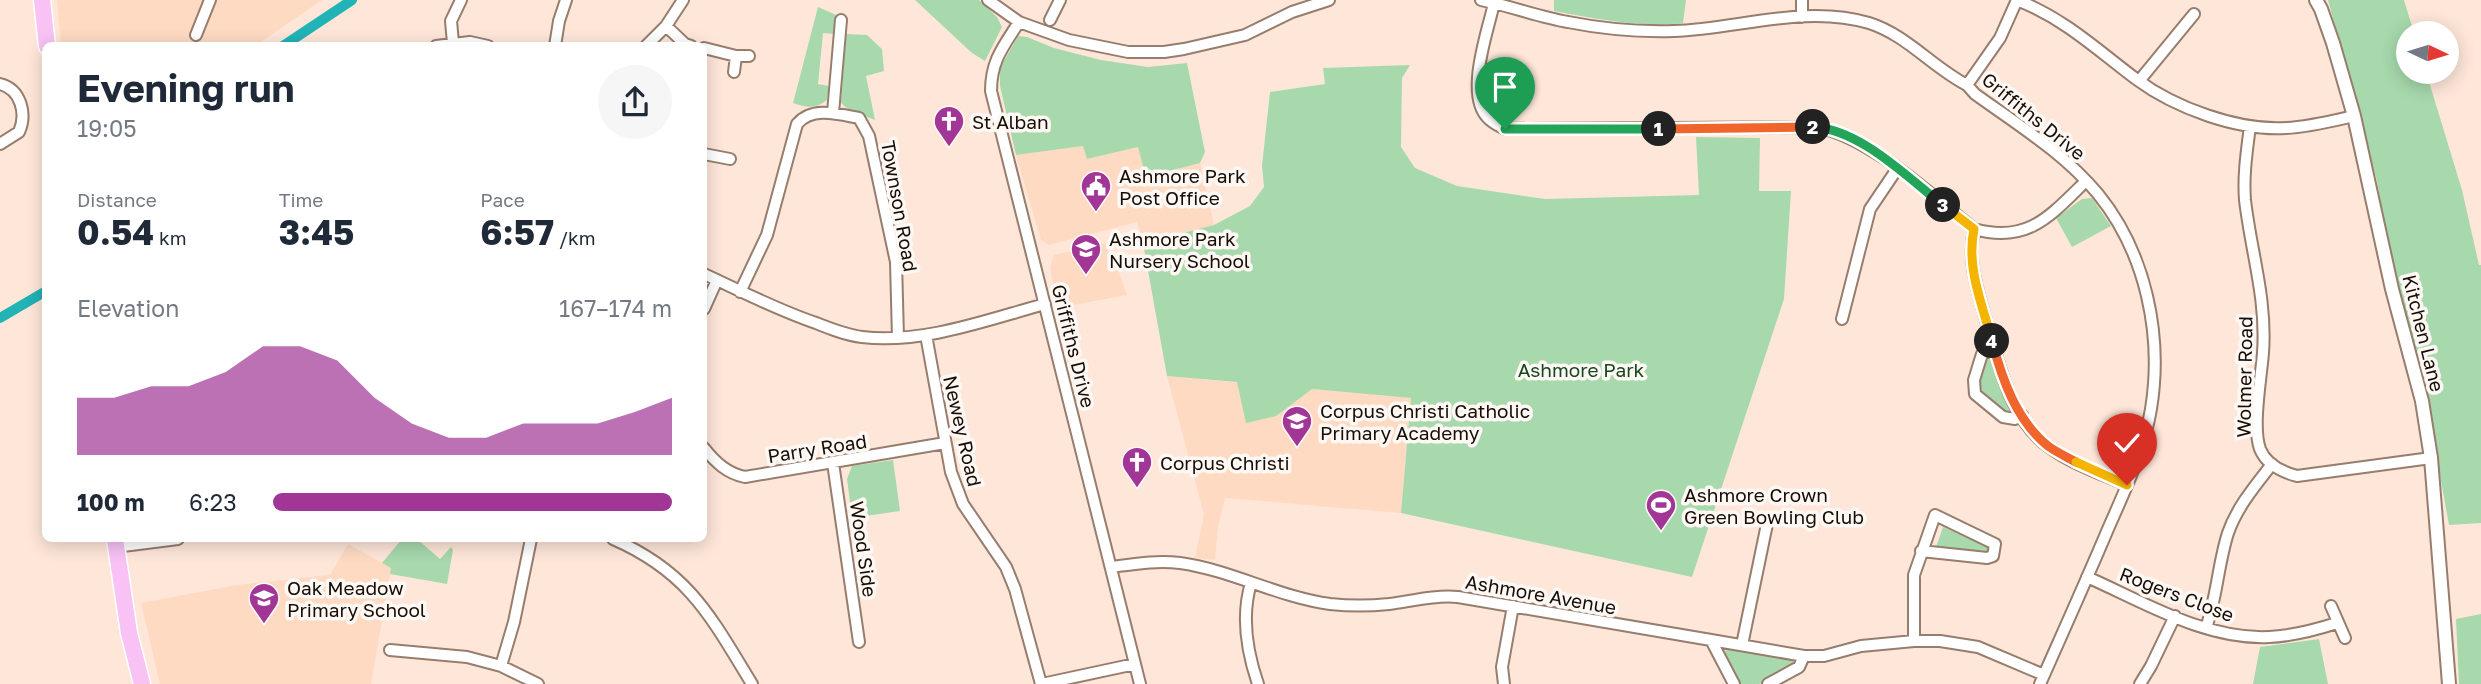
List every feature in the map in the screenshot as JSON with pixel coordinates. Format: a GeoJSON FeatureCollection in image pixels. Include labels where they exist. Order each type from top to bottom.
{"type":"FeatureCollection","features":[{"type":"Feature","properties":{"kind":"main road"},"geometry":{"type":"LineString","coordinates":[[42,0],[47,42]]}},
{"type":"Feature","properties":{"kind":"main road"},"geometry":{"type":"LineString","coordinates":[[115,543],[129,633],[142,684]]}},
{"type":"Feature","properties":{"kind":"street"},"geometry":{"type":"LineString","coordinates":[[196,35],[210,0]]}},
{"type":"Feature","properties":{"kind":"street"},"geometry":{"type":"LineString","coordinates":[[453,42],[452,21],[461,0]]}},
{"type":"Feature","properties":{"kind":"street"},"geometry":{"type":"LineString","coordinates":[[556,42],[566,0]]}},
{"type":"Feature","properties":{"kind":"street"},"geometry":{"type":"LineString","coordinates":[[650,42],[666,26],[683,0]]}},
{"type":"Feature","properties":{"kind":"street"},"geometry":{"type":"LineString","coordinates":[[988,0],[1019,22],[1092,47],[1128,52],[1164,52],[1245,35],[1292,12],[1329,0]]}},
{"type":"Feature","properties":{"kind":"street"},"geometry":{"type":"LineString","coordinates":[[1286,0],[1292,12]]}},
{"type":"Feature","properties":{"kind":"street","name":"Griffiths Drive"},"geometry":{"type":"LineString","coordinates":[[1481,0],[1566,22],[1641,31],[1704,29],[1802,17],[1834,16],[1881,28],[1907,42],[2063,158],[2105,203],[2133,254],[2145,287],[2151,318],[2154,369],[2151,408],[2143,443],[2127,485],[2042,680]]}},
{"type":"Feature","properties":{"kind":"street"},"geometry":{"type":"LineString","coordinates":[[1801,0],[1802,17]]}},
{"type":"Feature","properties":{"kind":"street"},"geometry":{"type":"LineString","coordinates":[[1967,85],[2000,38],[2017,0],[2061,21],[2139,82],[2183,106],[2250,126],[2284,128],[2354,116]]}},
{"type":"Feature","properties":{"kind":"street","name":"Kitchen Lane"},"geometry":{"type":"LineString","coordinates":[[2316,0],[2333,43],[2354,116],[2392,289],[2422,401],[2431,458],[2449,684]]}},
{"type":"Feature","properties":{"kind":"street"},"geometry":{"type":"LineString","coordinates":[[1050,20],[1057,1]]}},
{"type":"Feature","properties":{"kind":"street"},"geometry":{"type":"LineString","coordinates":[[1494,3],[1478,74],[1478,97],[1484,115],[1505,129],[1817,127],[1862,143],[1974,229],[1989,233],[2028,229],[2045,220],[2086,181]]}},
{"type":"Feature","properties":{"kind":"street"},"geometry":{"type":"LineString","coordinates":[[2139,82],[2194,14]]}},
{"type":"Feature","properties":{"kind":"street"},"geometry":{"type":"LineString","coordinates":[[740,292],[767,235],[797,124],[810,114],[833,113],[841,20]]}},
{"type":"Feature","properties":{"kind":"street","name":"Griffiths Drive"},"geometry":{"type":"LineString","coordinates":[[1019,22],[993,67],[991,91],[1140,684]]}},
{"type":"Feature","properties":{"kind":"street"},"geometry":{"type":"LineString","coordinates":[[666,26],[683,42]]}},
{"type":"Feature","properties":{"kind":"street"},"geometry":{"type":"LineString","coordinates":[[707,49],[748,57]]}},
{"type":"Feature","properties":{"kind":"street"},"geometry":{"type":"LineString","coordinates":[[734,72],[736,56]]}},
{"type":"Feature","properties":{"kind":"street"},"geometry":{"type":"LineString","coordinates":[[0,84],[14,90],[19,97],[23,117],[19,132],[0,144]]}},
{"type":"Feature","properties":{"kind":"street","name":"Townson Road"},"geometry":{"type":"LineString","coordinates":[[833,113],[859,118],[870,136],[895,262],[898,338]]}},
{"type":"Feature","properties":{"kind":"street","name":"Wolmer Road"},"geometry":{"type":"LineString","coordinates":[[2250,126],[2245,163],[2245,199],[2260,280],[2263,326],[2257,437],[2261,452],[2272,464]]}},
{"type":"Feature","properties":{"kind":"street"},"geometry":{"type":"LineString","coordinates":[[713,170],[709,156],[730,159]]}},
{"type":"Feature","properties":{"kind":"street"},"geometry":{"type":"LineString","coordinates":[[1842,319],[1870,209],[1897,169]]}},
{"type":"Feature","properties":{"kind":"street"},"geometry":{"type":"LineString","coordinates":[[1974,229],[1970,257],[1975,284],[2006,387],[2022,415],[2035,434],[2049,447],[2127,485]]}},
{"type":"Feature","properties":{"kind":"street"},"geometry":{"type":"LineString","coordinates":[[707,275],[786,313],[861,337],[898,338],[926,335],[1045,303]]}},
{"type":"Feature","properties":{"kind":"street"},"geometry":{"type":"LineString","coordinates":[[707,302],[717,280]]}},
{"type":"Feature","properties":{"kind":"street","name":"Newey Road"},"geometry":{"type":"LineString","coordinates":[[926,335],[951,472],[963,504],[1006,568],[1015,589],[1041,684]]}},
{"type":"Feature","properties":{"kind":"street"},"geometry":{"type":"LineString","coordinates":[[1994,348],[1982,354],[1974,380],[1975,394],[2003,417],[2015,419],[2022,415]]}},
{"type":"Feature","properties":{"kind":"street","name":"Parry Road"},"geometry":{"type":"LineString","coordinates":[[707,452],[730,473],[745,477],[945,443]]}},
{"type":"Feature","properties":{"kind":"street"},"geometry":{"type":"LineString","coordinates":[[2206,628],[2219,582],[2225,544],[2234,520],[2272,464],[2286,473],[2308,476],[2431,458]]}},
{"type":"Feature","properties":{"kind":"street","name":"Wood Side"},"geometry":{"type":"LineString","coordinates":[[833,463],[859,642]]}},
{"type":"Feature","properties":{"kind":"street"},"geometry":{"type":"LineString","coordinates":[[1914,641],[1914,575],[1921,551],[1935,515],[1995,544],[1993,556],[1987,558],[1921,551]]}},
{"type":"Feature","properties":{"kind":"street"},"geometry":{"type":"LineString","coordinates":[[1742,645],[1767,524]]}},
{"type":"Feature","properties":{"kind":"street"},"geometry":{"type":"LineString","coordinates":[[501,666],[514,622],[530,542]]}},
{"type":"Feature","properties":{"kind":"street"},"geometry":{"type":"LineString","coordinates":[[619,542],[647,555],[685,586],[707,610],[752,684]]}},
{"type":"Feature","properties":{"kind":"street","name":"Ashmore Avenue"},"geometry":{"type":"LineString","coordinates":[[1111,567],[1144,562],[1179,563],[1305,599],[1346,605],[1387,604],[1444,596],[1804,656],[1824,656],[1861,646],[1914,641],[1966,644],[2042,680]]}},
{"type":"Feature","properties":{"kind":"street","name":"Rogers Close"},"geometry":{"type":"LineString","coordinates":[[2087,577],[2226,634],[2267,637],[2288,635],[2337,623]]}},
{"type":"Feature","properties":{"kind":"street"},"geometry":{"type":"LineString","coordinates":[[1251,583],[1245,612],[1249,647],[1258,684]]}},
{"type":"Feature","properties":{"kind":"street"},"geometry":{"type":"LineString","coordinates":[[1504,684],[1502,667],[1513,606]]}},
{"type":"Feature","properties":{"kind":"street"},"geometry":{"type":"LineString","coordinates":[[2330,606],[2345,638]]}},
{"type":"Feature","properties":{"kind":"street"},"geometry":{"type":"LineString","coordinates":[[2140,684],[2175,615]]}},
{"type":"Feature","properties":{"kind":"street"},"geometry":{"type":"LineString","coordinates":[[1711,640],[1734,684]]}},
{"type":"Feature","properties":{"kind":"street"},"geometry":{"type":"LineString","coordinates":[[390,650],[467,657],[501,666],[538,684]]}},
{"type":"Feature","properties":{"kind":"street"},"geometry":{"type":"LineString","coordinates":[[1768,684],[1799,667],[1804,656]]}},
{"type":"Feature","properties":{"kind":"street"},"geometry":{"type":"LineString","coordinates":[[1041,684],[1135,664]]}},
{"type":"Feature","properties":{"kind":"shaded area"},"geometry":{"type":"Polygon","coordinates":[[[57,0],[322,0],[261,42],[61,42],[57,0]]]}},
{"type":"Feature","properties":{"kind":"shaded area"},"geometry":{"type":"Polygon","coordinates":[[[1084,146],[1087,159],[1139,147],[1146,177],[1200,163],[1214,225],[1143,243],[1137,222],[1049,245],[1041,240],[1016,155],[1084,146]]]}},
{"type":"Feature","properties":{"kind":"shaded area","name":"Ashmore Park Nursery School"},"geometry":{"type":"Polygon","coordinates":[[[1105,243],[1127,295],[1057,308],[1050,267],[1054,255],[1105,243]]]}},
{"type":"Feature","properties":{"kind":"shaded area","name":"Corpus Christi Catholic Primary Academy"},"geometry":{"type":"Polygon","coordinates":[[[1167,376],[1411,398],[1401,513],[1225,498],[1218,526],[1215,560],[1195,558],[1204,514],[1167,376]]]}},
{"type":"Feature","properties":{"kind":"shaded area","name":"Oak Meadow Primary School"},"geometry":{"type":"Polygon","coordinates":[[[348,544],[391,568],[371,684],[160,684],[141,603],[237,585],[330,575],[348,544]]]}},
{"type":"Feature","properties":{"kind":"green space"},"geometry":{"type":"Polygon","coordinates":[[[915,0],[979,0],[997,17],[1002,27],[985,61],[972,53],[915,0]]]}},
{"type":"Feature","properties":{"kind":"green space"},"geometry":{"type":"Polygon","coordinates":[[[1554,0],[1686,0],[1683,23],[1650,24],[1618,22],[1554,11],[1554,0]]]}},
{"type":"Feature","properties":{"kind":"green space"},"geometry":{"type":"Polygon","coordinates":[[[2328,0],[2404,0],[2410,21],[2396,21],[2396,84],[2430,84],[2462,190],[2481,265],[2481,523],[2449,525],[2420,364],[2387,245],[2377,181],[2328,0]]]}},
{"type":"Feature","properties":{"kind":"green space"},"geometry":{"type":"Polygon","coordinates":[[[818,7],[836,15],[834,34],[823,33],[818,84],[829,86],[827,100],[807,107],[793,103],[818,7]]]}},
{"type":"Feature","properties":{"kind":"green space"},"geometry":{"type":"Polygon","coordinates":[[[846,34],[867,35],[882,49],[884,71],[866,76],[875,120],[852,111],[841,103],[846,34]]]}},
{"type":"Feature","properties":{"kind":"green space"},"geometry":{"type":"Polygon","coordinates":[[[1018,36],[1101,60],[1148,67],[1187,63],[1205,152],[1200,163],[1146,177],[1138,147],[1087,159],[1083,146],[1016,155],[1000,86],[1000,68],[1018,36]]]}},
{"type":"Feature","properties":{"kind":"green space","name":"Ashmore Park"},"geometry":{"type":"Polygon","coordinates":[[[1410,65],[1402,78],[1401,147],[1415,168],[1457,186],[1545,199],[1699,195],[1696,137],[1760,138],[1759,191],[1791,191],[1784,299],[1692,577],[1401,513],[1411,398],[1312,389],[1276,416],[1246,423],[1237,382],[1167,376],[1143,243],[1214,225],[1250,206],[1264,187],[1262,166],[1270,92],[1325,84],[1323,68],[1410,65]]]}},
{"type":"Feature","properties":{"kind":"green space"},"geometry":{"type":"Polygon","coordinates":[[[2092,198],[2111,226],[2072,247],[2056,218],[2082,199],[2092,198]]]}},
{"type":"Feature","properties":{"kind":"green space"},"geometry":{"type":"Polygon","coordinates":[[[1991,358],[2012,410],[2008,414],[1979,392],[1985,360],[1991,358]]]}},
{"type":"Feature","properties":{"kind":"green space"},"geometry":{"type":"Polygon","coordinates":[[[893,460],[900,511],[852,518],[847,479],[852,466],[893,460]]]}},
{"type":"Feature","properties":{"kind":"green space"},"geometry":{"type":"Polygon","coordinates":[[[1943,527],[1987,547],[1987,551],[1936,547],[1943,527]]]}},
{"type":"Feature","properties":{"kind":"green space"},"geometry":{"type":"Polygon","coordinates":[[[400,542],[420,542],[440,559],[451,547],[453,550],[447,584],[390,574],[391,568],[382,563],[400,542]]]}},
{"type":"Feature","properties":{"kind":"green space"},"geometry":{"type":"Polygon","coordinates":[[[2481,614],[2481,684],[2459,684],[2456,619],[2481,614]]]}},
{"type":"Feature","properties":{"kind":"green space"},"geometry":{"type":"Polygon","coordinates":[[[2319,639],[2328,684],[2253,684],[2260,647],[2319,639]]]}},
{"type":"Feature","properties":{"kind":"green space"},"geometry":{"type":"Polygon","coordinates":[[[1727,648],[1789,658],[1793,662],[1792,668],[1759,684],[1739,684],[1723,656],[1727,648]]]}},
{"type":"Feature","properties":{"kind":"waterway"},"geometry":{"type":"LineString","coordinates":[[289,42],[352,0]]}},
{"type":"Feature","properties":{"kind":"waterway"},"geometry":{"type":"LineString","coordinates":[[0,318],[42,293]]}},
{"type":"Feature","properties":{"kind":"place","name":"St Alban"},"geometry":{"type":"Point","coordinates":[949,148]}},
{"type":"Feature","properties":{"kind":"place","name":"Ashmore Park Post Office"},"geometry":{"type":"Point","coordinates":[1096,213]}},
{"type":"Feature","properties":{"kind":"place","name":"Ashmore Park Nursery School"},"geometry":{"type":"Point","coordinates":[1086,276]}},
{"type":"Feature","properties":{"kind":"place","name":"Corpus Christi Catholic Primary Academy"},"geometry":{"type":"Point","coordinates":[1297,448]}},
{"type":"Feature","properties":{"kind":"place","name":"Corpus Christi"},"geometry":{"type":"Point","coordinates":[1137,489]}},
{"type":"Feature","properties":{"kind":"place","name":"Ashmore Crown Green Bowling Club"},"geometry":{"type":"Point","coordinates":[1661,532]}},
{"type":"Feature","properties":{"kind":"place","name":"Oak Meadow Primary School"},"geometry":{"type":"Point","coordinates":[264,625]}},
{"type":"Feature","properties":{"kind":"route"},"geometry":{"type":"LineString","coordinates":[[1505,129],[1817,127],[1862,143],[1974,229],[1970,257],[1975,284],[2002,375],[2010,395],[2035,434],[2049,447],[2127,485]]}}]}
